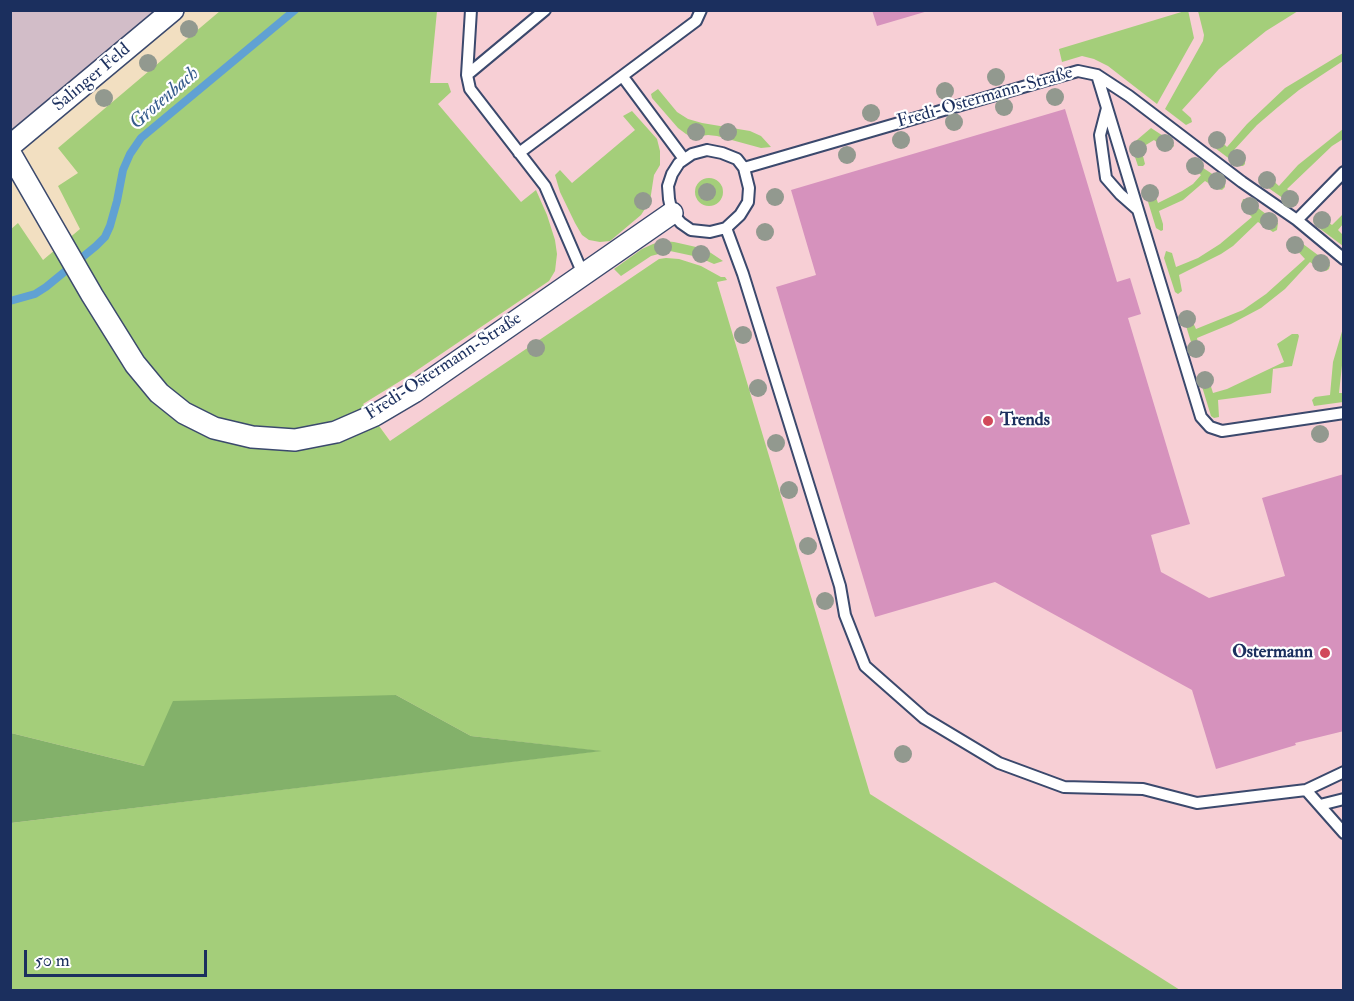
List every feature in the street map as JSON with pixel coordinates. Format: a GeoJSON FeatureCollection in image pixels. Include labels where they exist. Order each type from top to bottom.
{"type":"FeatureCollection","features":[{"type":"Feature","properties":{"kind":"street","name":"Salinger Feld"},"geometry":{"type":"LineString","coordinates":[[10,146],[173,10]]}},
{"type":"Feature","properties":{"kind":"street","name":"Fredi-Ostermann-Straße"},"geometry":{"type":"LineString","coordinates":[[10,153],[92,295],[135,364],[159,393],[184,413],[214,428],[252,437],[295,440],[336,432],[375,415],[414,392],[672,213]]}},
{"type":"Feature","properties":{"kind":"lane"},"geometry":{"type":"LineString","coordinates":[[471,10],[467,75],[470,89],[545,186],[583,274]]}},
{"type":"Feature","properties":{"kind":"lane"},"geometry":{"type":"LineString","coordinates":[[467,75],[545,10]]}},
{"type":"Feature","properties":{"kind":"lane"},"geometry":{"type":"LineString","coordinates":[[519,153],[696,21],[701,10]]}},
{"type":"Feature","properties":{"kind":"lane","name":"Fredi-Ostermann-Straße"},"geometry":{"type":"LineString","coordinates":[[744,168],[1078,71],[1097,75],[1129,96],[1242,182],[1297,220],[1344,259]]}},
{"type":"Feature","properties":{"kind":"lane"},"geometry":{"type":"LineString","coordinates":[[1097,75],[1201,417],[1210,427],[1222,431],[1344,413]]}},
{"type":"Feature","properties":{"kind":"lane"},"geometry":{"type":"LineString","coordinates":[[623,77],[684,159]]}},
{"type":"Feature","properties":{"kind":"lane"},"geometry":{"type":"LineString","coordinates":[[1107,107],[1100,135],[1106,178],[1138,211]]}},
{"type":"Feature","properties":{"kind":"lane"},"geometry":{"type":"LineString","coordinates":[[707,150],[736,159],[744,168],[749,188],[748,202],[726,228],[710,232],[691,230],[681,224],[672,213],[668,186],[672,174],[679,163],[692,154],[707,150]]}},
{"type":"Feature","properties":{"kind":"lane"},"geometry":{"type":"LineString","coordinates":[[1297,220],[1344,172]]}},
{"type":"Feature","properties":{"kind":"lane"},"geometry":{"type":"LineString","coordinates":[[726,228],[741,268],[840,586],[845,615],[865,666],[924,718],[999,763],[1064,787],[1143,789],[1197,803],[1306,790],[1344,772]]}},
{"type":"Feature","properties":{"kind":"lane"},"geometry":{"type":"LineString","coordinates":[[1306,790],[1344,833]]}},
{"type":"Feature","properties":{"kind":"lane"},"geometry":{"type":"LineString","coordinates":[[1320,805],[1344,799]]}},
{"type":"Feature","properties":{"kind":"shaded area"},"geometry":{"type":"Polygon","coordinates":[[[11,11],[159,11],[11,137],[11,11]]]}},
{"type":"Feature","properties":{"kind":"shaded area","name":"Ostermann"},"geometry":{"type":"Polygon","coordinates":[[[437,11],[1343,11],[1343,990],[1163,990],[870,794],[717,282],[726,280],[701,266],[672,258],[659,259],[391,441],[363,404],[549,281],[555,271],[557,254],[547,215],[536,191],[521,203],[438,104],[430,83],[437,11]]]}},
{"type":"Feature","properties":{"kind":"green space"},"geometry":{"type":"Polygon","coordinates":[[[1188,10],[1194,38],[1157,104],[1108,66],[1094,59],[1082,56],[1062,62],[1059,49],[1188,10]]]}},
{"type":"Feature","properties":{"kind":"green space"},"geometry":{"type":"Polygon","coordinates":[[[220,11],[437,11],[430,83],[448,83],[451,92],[438,104],[521,202],[536,190],[547,215],[557,254],[555,271],[549,281],[363,404],[390,441],[659,259],[679,259],[725,277],[727,280],[717,282],[870,794],[1180,990],[11,990],[11,823],[598,751],[471,736],[396,695],[144,766],[11,733],[10,230],[18,223],[43,260],[80,229],[58,186],[78,173],[58,148],[220,11]]]}},
{"type":"Feature","properties":{"kind":"green space"},"geometry":{"type":"Polygon","coordinates":[[[1198,11],[1298,11],[1266,31],[1219,69],[1182,110],[1191,118],[1192,122],[1186,125],[1165,109],[1203,41],[1204,35],[1198,11]]]}},
{"type":"Feature","properties":{"kind":"green space"},"geometry":{"type":"Polygon","coordinates":[[[1343,53],[1343,61],[1278,107],[1257,125],[1234,150],[1245,161],[1243,166],[1239,166],[1211,145],[1210,138],[1214,137],[1227,147],[1247,124],[1285,88],[1343,53]]]}},
{"type":"Feature","properties":{"kind":"green space"},"geometry":{"type":"Polygon","coordinates":[[[658,89],[677,112],[688,119],[750,131],[761,136],[771,147],[761,148],[717,136],[692,137],[686,134],[652,98],[651,94],[658,89]]]}},
{"type":"Feature","properties":{"kind":"green space"},"geometry":{"type":"Polygon","coordinates":[[[632,111],[657,139],[660,151],[660,165],[654,175],[650,201],[641,215],[610,241],[589,240],[582,235],[575,223],[560,192],[555,175],[560,170],[572,183],[635,130],[623,116],[632,111]]]}},
{"type":"Feature","properties":{"kind":"green space"},"geometry":{"type":"Polygon","coordinates":[[[1151,128],[1171,141],[1174,146],[1168,151],[1154,140],[1141,148],[1145,164],[1138,166],[1131,145],[1151,128]]]}},
{"type":"Feature","properties":{"kind":"green space"},"geometry":{"type":"Polygon","coordinates":[[[1343,129],[1343,139],[1332,146],[1287,189],[1298,199],[1298,203],[1294,206],[1260,182],[1264,176],[1268,176],[1279,186],[1298,165],[1343,129]]]}},
{"type":"Feature","properties":{"kind":"green space"},"geometry":{"type":"Polygon","coordinates":[[[1191,160],[1223,181],[1225,187],[1222,190],[1218,189],[1205,181],[1183,200],[1159,211],[1163,224],[1161,231],[1156,228],[1145,192],[1146,188],[1153,189],[1158,203],[1182,191],[1201,175],[1189,166],[1188,163],[1191,160]]]}},
{"type":"Feature","properties":{"kind":"green space"},"geometry":{"type":"Polygon","coordinates":[[[709,178],[719,182],[723,192],[719,202],[709,206],[699,202],[695,192],[699,182],[709,178]]]}},
{"type":"Feature","properties":{"kind":"green space"},"geometry":{"type":"Polygon","coordinates":[[[1243,199],[1278,223],[1277,230],[1273,232],[1258,222],[1233,246],[1179,275],[1182,291],[1178,294],[1175,292],[1164,258],[1166,251],[1172,253],[1176,267],[1198,258],[1220,244],[1252,217],[1241,206],[1243,199]]]}},
{"type":"Feature","properties":{"kind":"green space"},"geometry":{"type":"Polygon","coordinates":[[[1343,214],[1343,224],[1338,230],[1343,235],[1343,246],[1313,221],[1319,216],[1332,225],[1343,214]]]}},
{"type":"Feature","properties":{"kind":"green space"},"geometry":{"type":"Polygon","coordinates":[[[664,241],[705,249],[723,261],[714,264],[698,257],[670,251],[651,256],[621,276],[614,269],[642,249],[664,241]]]}},
{"type":"Feature","properties":{"kind":"green space"},"geometry":{"type":"Polygon","coordinates":[[[1299,241],[1326,261],[1330,265],[1329,269],[1321,270],[1310,262],[1285,289],[1261,308],[1197,338],[1200,353],[1195,355],[1183,316],[1189,314],[1196,329],[1243,310],[1266,294],[1305,259],[1293,246],[1299,241]]]}},
{"type":"Feature","properties":{"kind":"green space"},"geometry":{"type":"Polygon","coordinates":[[[1343,328],[1339,393],[1343,393],[1343,402],[1314,406],[1312,400],[1315,397],[1330,395],[1333,362],[1343,328]]]}},
{"type":"Feature","properties":{"kind":"green space"},"geometry":{"type":"Polygon","coordinates":[[[1292,334],[1299,336],[1292,366],[1273,369],[1271,393],[1218,400],[1219,417],[1211,416],[1200,380],[1208,377],[1213,393],[1227,389],[1284,362],[1277,344],[1292,334]]]}},
{"type":"Feature","properties":{"kind":"green space"},"geometry":{"type":"Polygon","coordinates":[[[396,695],[471,736],[602,751],[11,823],[11,733],[144,766],[173,701],[396,695]]]}},
{"type":"Feature","properties":{"kind":"building"},"geometry":{"type":"Polygon","coordinates":[[[872,10],[928,10],[928,11],[877,26],[872,10]]]}},
{"type":"Feature","properties":{"kind":"building","name":"Trends"},"geometry":{"type":"Polygon","coordinates":[[[1065,109],[1117,282],[1130,278],[1141,314],[1128,318],[1190,524],[1151,535],[1161,572],[1209,598],[1285,576],[1262,498],[1344,474],[1344,731],[1295,743],[1296,745],[1216,769],[1192,690],[995,582],[875,617],[776,287],[816,275],[791,190],[1065,109]]]}},
{"type":"Feature","properties":{"kind":"waterway","name":"Grotenbach"},"geometry":{"type":"LineString","coordinates":[[10,301],[35,294],[46,287],[105,237],[117,201],[123,170],[141,138],[295,10]]}},
{"type":"Feature","properties":{"kind":"place","name":"Trends"},"geometry":{"type":"Point","coordinates":[988,421]}},
{"type":"Feature","properties":{"kind":"place","name":"Ostermann"},"geometry":{"type":"Point","coordinates":[1325,653]}}]}
